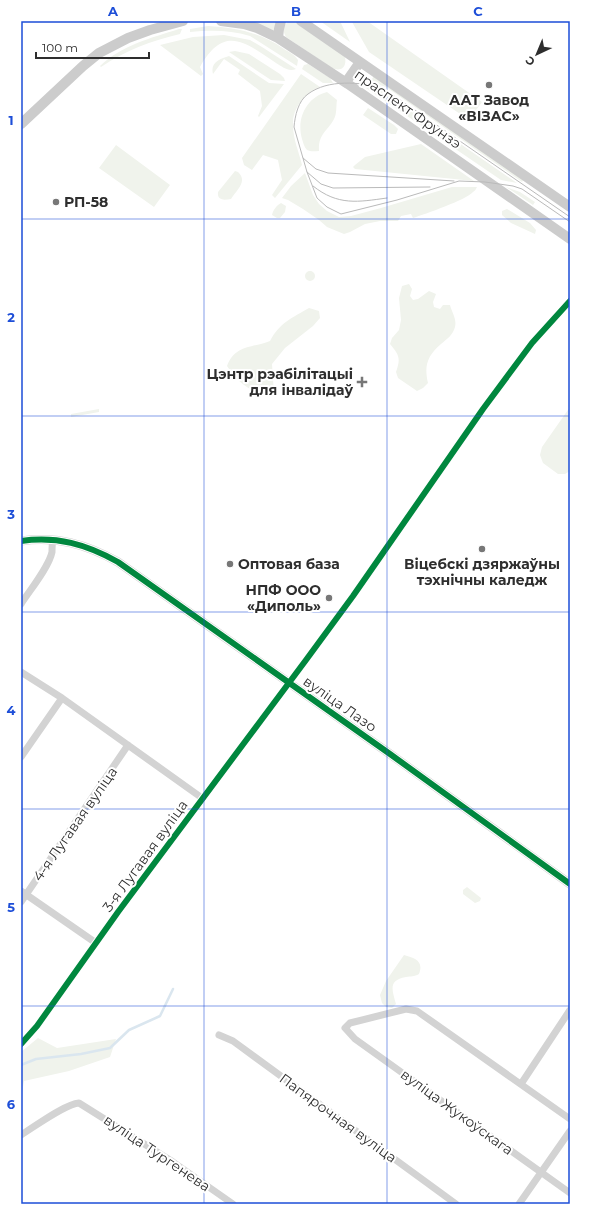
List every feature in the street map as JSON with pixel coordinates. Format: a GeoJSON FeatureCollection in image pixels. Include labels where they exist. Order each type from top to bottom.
{"type":"FeatureCollection","features":[{"type":"Feature","properties":{"kind":"main road"},"geometry":{"type":"LineString","coordinates":[[22,122],[99,53],[128,38],[182,21]]}},
{"type":"Feature","properties":{"kind":"main road","name":"праспект Фрунзэ"},"geometry":{"type":"LineString","coordinates":[[221,21],[244,24],[257,28],[278,38],[346,82],[570,239]]}},
{"type":"Feature","properties":{"kind":"main road"},"geometry":{"type":"LineString","coordinates":[[278,38],[278,28],[281,21]]}},
{"type":"Feature","properties":{"kind":"main road","name":"праспект Фрунзэ"},"geometry":{"type":"LineString","coordinates":[[301,21],[570,208]]}},
{"type":"Feature","properties":{"kind":"main road"},"geometry":{"type":"LineString","coordinates":[[346,82],[360,62]]}},
{"type":"Feature","properties":{"kind":"street","name":"3-я Лугавая вуліца"},"geometry":{"type":"LineString","coordinates":[[21,1044],[37,1026],[202,798],[357,590],[483,409],[532,343],[570,302]]}},
{"type":"Feature","properties":{"kind":"street","name":"вуліца Лазо"},"geometry":{"type":"LineString","coordinates":[[21,541],[39,539],[53,540],[87,548],[118,562],[390,754],[570,884]]}},
{"type":"Feature","properties":{"kind":"street"},"geometry":{"type":"LineString","coordinates":[[21,604],[48,561],[52,553],[53,540]]}},
{"type":"Feature","properties":{"kind":"street"},"geometry":{"type":"LineString","coordinates":[[21,672],[62,698],[202,798]]}},
{"type":"Feature","properties":{"kind":"street"},"geometry":{"type":"LineString","coordinates":[[21,757],[62,698]]}},
{"type":"Feature","properties":{"kind":"street","name":"4-я Лугавая вуліца"},"geometry":{"type":"LineString","coordinates":[[21,902],[24,892],[128,746]]}},
{"type":"Feature","properties":{"kind":"street"},"geometry":{"type":"LineString","coordinates":[[24,892],[96,943]]}},
{"type":"Feature","properties":{"kind":"street","name":"вуліца Жукоўскага"},"geometry":{"type":"LineString","coordinates":[[521,1084],[417,1011],[406,1009],[350,1023],[346,1028],[355,1039],[540,1173],[570,1193]]}},
{"type":"Feature","properties":{"kind":"street"},"geometry":{"type":"LineString","coordinates":[[570,1010],[521,1084],[570,1118]]}},
{"type":"Feature","properties":{"kind":"street","name":"Папярочная вуліца"},"geometry":{"type":"LineString","coordinates":[[219,1035],[233,1041],[456,1204]]}},
{"type":"Feature","properties":{"kind":"street","name":"вуліца Тургенева"},"geometry":{"type":"LineString","coordinates":[[21,1135],[74,1103],[79,1103],[173,1162],[233,1204]]}},
{"type":"Feature","properties":{"kind":"street"},"geometry":{"type":"LineString","coordinates":[[519,1204],[570,1131]]}},
{"type":"Feature","properties":{"kind":"shaded area"},"geometry":{"type":"Polygon","coordinates":[[[250,21],[277,21],[275,31],[250,21]]]}},
{"type":"Feature","properties":{"kind":"shaded area"},"geometry":{"type":"Polygon","coordinates":[[[290,21],[295,22],[341,53],[345,57],[345,64],[343,68],[332,68],[286,37],[284,28],[290,21]]]}},
{"type":"Feature","properties":{"kind":"shaded area"},"geometry":{"type":"Polygon","coordinates":[[[320,21],[340,21],[350,42],[320,21]]]}},
{"type":"Feature","properties":{"kind":"shaded area"},"geometry":{"type":"Polygon","coordinates":[[[352,21],[367,21],[482,102],[469,120],[369,52],[352,21]]]}},
{"type":"Feature","properties":{"kind":"shaded area"},"geometry":{"type":"Polygon","coordinates":[[[208,26],[248,32],[275,43],[290,52],[298,60],[297,66],[250,36],[220,31],[190,32],[190,29],[208,26]]]}},
{"type":"Feature","properties":{"kind":"shaded area"},"geometry":{"type":"Polygon","coordinates":[[[182,29],[180,34],[139,47],[101,67],[100,66],[127,47],[182,29]]]}},
{"type":"Feature","properties":{"kind":"shaded area"},"geometry":{"type":"Polygon","coordinates":[[[224,35],[250,40],[296,69],[286,69],[245,44],[235,41],[226,41],[218,45],[209,54],[200,67],[203,74],[201,76],[160,45],[193,37],[224,35]]]}},
{"type":"Feature","properties":{"kind":"shaded area"},"geometry":{"type":"Polygon","coordinates":[[[235,51],[249,54],[280,74],[285,81],[271,80],[229,52],[235,51]]]}},
{"type":"Feature","properties":{"kind":"shaded area"},"geometry":{"type":"Polygon","coordinates":[[[229,56],[269,83],[284,84],[259,117],[258,116],[262,106],[260,91],[238,74],[240,70],[224,59],[213,74],[212,70],[214,64],[229,56]]]}},
{"type":"Feature","properties":{"kind":"shaded area"},"geometry":{"type":"Polygon","coordinates":[[[308,64],[330,78],[333,83],[323,83],[302,69],[304,65],[308,64]]]}},
{"type":"Feature","properties":{"kind":"shaded area"},"geometry":{"type":"Polygon","coordinates":[[[301,74],[320,87],[309,93],[297,107],[293,119],[293,130],[302,165],[275,198],[272,195],[282,180],[278,160],[263,155],[252,170],[244,165],[242,158],[301,74]]]}},
{"type":"Feature","properties":{"kind":"shaded area"},"geometry":{"type":"Polygon","coordinates":[[[374,76],[524,179],[522,182],[386,87],[370,82],[374,76]]]}},
{"type":"Feature","properties":{"kind":"shaded area"},"geometry":{"type":"Polygon","coordinates":[[[367,86],[384,91],[517,183],[501,180],[366,88],[367,86]]]}},
{"type":"Feature","properties":{"kind":"shaded area"},"geometry":{"type":"Polygon","coordinates":[[[327,92],[337,100],[335,117],[321,137],[319,151],[308,151],[302,139],[302,116],[314,98],[327,92]]]}},
{"type":"Feature","properties":{"kind":"shaded area"},"geometry":{"type":"Polygon","coordinates":[[[368,108],[394,125],[398,129],[396,134],[391,134],[363,115],[368,108]]]}},
{"type":"Feature","properties":{"kind":"shaded area"},"geometry":{"type":"Polygon","coordinates":[[[421,144],[474,181],[355,169],[353,167],[365,157],[421,144]]]}},
{"type":"Feature","properties":{"kind":"shaded area"},"geometry":{"type":"Polygon","coordinates":[[[116,145],[170,185],[154,207],[99,168],[116,145]]]}},
{"type":"Feature","properties":{"kind":"shaded area"},"geometry":{"type":"Polygon","coordinates":[[[235,171],[241,175],[242,182],[231,199],[224,200],[219,197],[218,192],[235,171]]]}},
{"type":"Feature","properties":{"kind":"shaded area"},"geometry":{"type":"Polygon","coordinates":[[[305,173],[313,195],[319,204],[327,211],[339,217],[351,216],[452,187],[477,187],[469,195],[462,199],[413,218],[411,214],[401,216],[398,221],[380,221],[365,224],[344,234],[327,227],[303,209],[282,198],[291,186],[305,173]]]}},
{"type":"Feature","properties":{"kind":"shaded area"},"geometry":{"type":"Polygon","coordinates":[[[506,187],[520,192],[535,202],[533,205],[506,187]]]}},
{"type":"Feature","properties":{"kind":"shaded area"},"geometry":{"type":"Polygon","coordinates":[[[281,203],[286,206],[285,212],[280,218],[277,218],[272,215],[273,211],[281,203]]]}},
{"type":"Feature","properties":{"kind":"shaded area"},"geometry":{"type":"Polygon","coordinates":[[[507,209],[530,223],[536,230],[535,234],[511,223],[502,215],[502,211],[507,209]]]}},
{"type":"Feature","properties":{"kind":"shaded area"},"geometry":{"type":"Polygon","coordinates":[[[308,271],[312,271],[314,272],[314,280],[308,281],[305,278],[305,274],[308,271]]]}},
{"type":"Feature","properties":{"kind":"shaded area"},"geometry":{"type":"Polygon","coordinates":[[[409,284],[412,289],[410,296],[413,300],[418,299],[429,291],[436,294],[433,302],[434,307],[440,309],[443,305],[450,305],[455,321],[455,327],[451,335],[436,348],[430,357],[426,371],[428,383],[417,391],[398,378],[396,372],[399,360],[390,344],[392,338],[399,330],[401,320],[399,298],[402,286],[409,284]]]}},
{"type":"Feature","properties":{"kind":"shaded area"},"geometry":{"type":"Polygon","coordinates":[[[309,308],[319,311],[320,318],[313,326],[285,348],[272,364],[274,394],[270,397],[251,389],[240,382],[227,366],[230,359],[245,348],[270,341],[282,325],[309,308]]]}},
{"type":"Feature","properties":{"kind":"shaded area"},"geometry":{"type":"Polygon","coordinates":[[[570,407],[570,471],[565,474],[558,474],[543,463],[540,455],[542,447],[570,407]]]}},
{"type":"Feature","properties":{"kind":"shaded area"},"geometry":{"type":"Polygon","coordinates":[[[99,409],[99,412],[71,417],[71,414],[99,409]]]}},
{"type":"Feature","properties":{"kind":"shaded area"},"geometry":{"type":"Polygon","coordinates":[[[467,887],[481,898],[480,901],[475,903],[463,894],[463,890],[467,887]]]}},
{"type":"Feature","properties":{"kind":"shaded area"},"geometry":{"type":"Polygon","coordinates":[[[404,955],[412,957],[418,961],[420,966],[419,974],[400,978],[394,983],[393,994],[396,1004],[392,1008],[386,1007],[382,1003],[380,995],[386,981],[404,955]]]}},
{"type":"Feature","properties":{"kind":"shaded area"},"geometry":{"type":"Polygon","coordinates":[[[38,1038],[57,1048],[116,1039],[110,1057],[69,1071],[24,1081],[21,1099],[21,1052],[38,1038]]]}},
{"type":"Feature","properties":{"kind":"waterway"},"geometry":{"type":"LineString","coordinates":[[21,1065],[36,1059],[81,1054],[110,1048],[129,1030],[160,1016],[173,989]]}},
{"type":"Feature","properties":{"kind":"tram line"},"geometry":{"type":"LineString","coordinates":[[570,217],[383,88],[354,83],[325,86],[308,94],[298,109],[294,127],[307,172],[317,198],[327,207],[341,214],[397,200],[459,181],[485,182],[513,186],[522,189],[570,222]]}},
{"type":"Feature","properties":{"kind":"tram line"},"geometry":{"type":"LineString","coordinates":[[303,158],[316,169],[328,173],[454,181]]}},
{"type":"Feature","properties":{"kind":"tram line"},"geometry":{"type":"LineString","coordinates":[[307,172],[321,184],[333,188],[430,187]]}},
{"type":"Feature","properties":{"kind":"tram line"},"geometry":{"type":"LineString","coordinates":[[313,186],[331,197],[340,200],[367,201],[387,198]]}},
{"type":"Feature","properties":{"kind":"cycle path"},"geometry":{"type":"LineString","coordinates":[[21,1044],[37,1026],[118,912],[353,596],[483,409],[532,343],[570,301]]}},
{"type":"Feature","properties":{"kind":"cycle path"},"geometry":{"type":"LineString","coordinates":[[21,541],[47,540],[71,543],[94,550],[118,562],[390,754],[570,884]]}},
{"type":"Feature","properties":{"kind":"place","name":"ААТ Завод «ВІЗАС»"},"geometry":{"type":"Point","coordinates":[489,85]}},
{"type":"Feature","properties":{"kind":"place","name":"РП-58"},"geometry":{"type":"Point","coordinates":[56,202]}},
{"type":"Feature","properties":{"kind":"place","name":"Цэнтр рэабілітацыі для інвалідаў"},"geometry":{"type":"Point","coordinates":[362,382]}},
{"type":"Feature","properties":{"kind":"place","name":"Віцебскі дзяржаўны тэхнічны каледж"},"geometry":{"type":"Point","coordinates":[482,549]}},
{"type":"Feature","properties":{"kind":"place","name":"Оптовая база"},"geometry":{"type":"Point","coordinates":[230,564]}},
{"type":"Feature","properties":{"kind":"place","name":"НПФ ООО «Диполь»"},"geometry":{"type":"Point","coordinates":[329,598]}}]}
